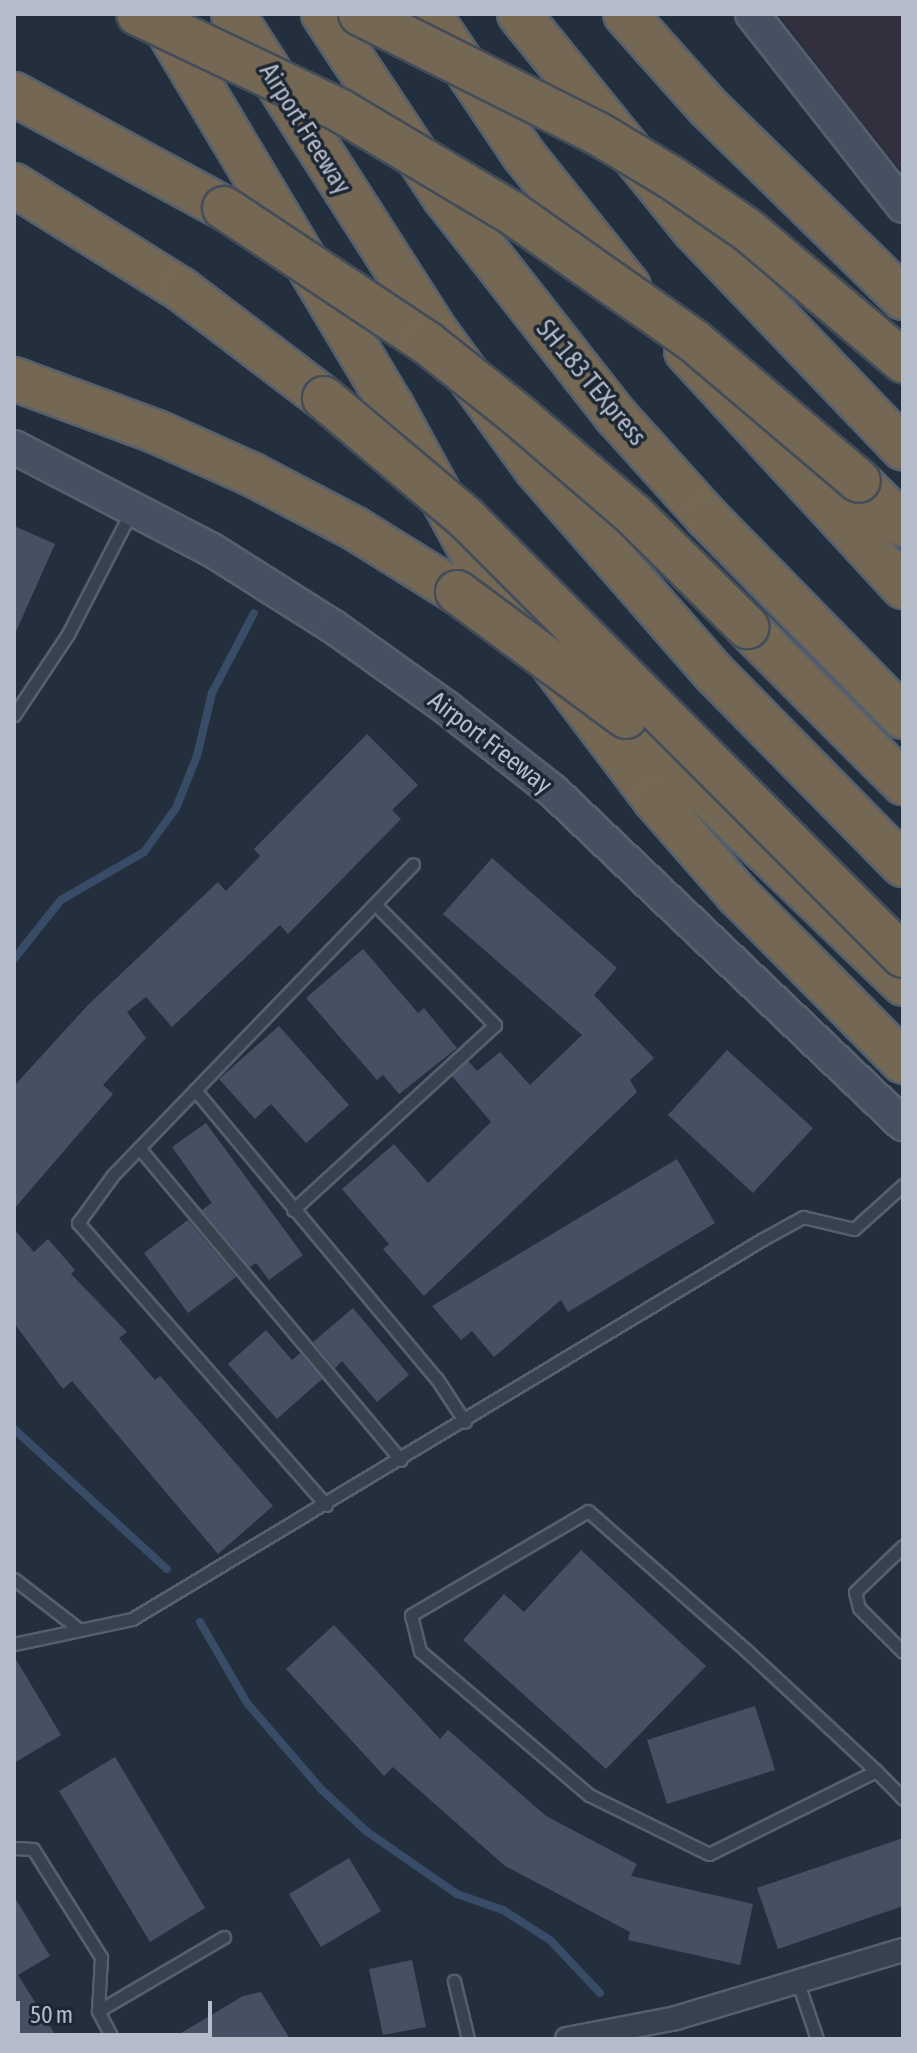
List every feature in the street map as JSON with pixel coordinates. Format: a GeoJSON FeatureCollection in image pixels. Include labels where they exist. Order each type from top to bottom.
{"type":"FeatureCollection","features":[{"type":"Feature","properties":{"kind":"highway"},"geometry":{"type":"LineString","coordinates":[[138,14],[341,111],[512,213],[694,341],[859,481],[903,525]]}},
{"type":"Feature","properties":{"kind":"highway"},"geometry":{"type":"LineString","coordinates":[[158,14],[392,406],[481,570],[655,800],[737,894],[903,1062]]}},
{"type":"Feature","properties":{"kind":"highway","name":"Airport Freeway"},"geometry":{"type":"LineString","coordinates":[[233,14],[438,334],[536,469],[705,663],[903,865]]}},
{"type":"Feature","properties":{"kind":"highway","name":"SH 183 TEXpress"},"geometry":{"type":"LineString","coordinates":[[323,14],[445,198],[616,416],[707,517],[903,717]]}},
{"type":"Feature","properties":{"kind":"highway"},"geometry":{"type":"LineString","coordinates":[[360,14],[597,133],[672,178],[749,231],[903,361]]}},
{"type":"Feature","properties":{"kind":"highway"},"geometry":{"type":"LineString","coordinates":[[429,14],[523,154],[598,252],[903,587]]}},
{"type":"Feature","properties":{"kind":"highway"},"geometry":{"type":"LineString","coordinates":[[519,14],[695,231],[903,449]]}},
{"type":"Feature","properties":{"kind":"highway"},"geometry":{"type":"LineString","coordinates":[[625,14],[708,107],[903,298]]}},
{"type":"Feature","properties":{"kind":"highway"},"geometry":{"type":"LineString","coordinates":[[14,94],[224,208],[426,342],[508,406],[633,514],[903,783]]}},
{"type":"Feature","properties":{"kind":"highway"},"geometry":{"type":"LineString","coordinates":[[14,185],[182,290],[324,398],[465,517],[903,956]]}},
{"type":"Feature","properties":{"kind":"highway"},"geometry":{"type":"LineString","coordinates":[[14,379],[157,432],[253,475],[354,528],[457,592],[626,717],[903,984]]}},
{"type":"Feature","properties":{"kind":"main road"},"geometry":{"type":"LineString","coordinates":[[752,14],[903,206]]}},
{"type":"Feature","properties":{"kind":"main road","name":"Airport Freeway"},"geometry":{"type":"LineString","coordinates":[[14,447],[134,506],[334,627],[541,782],[903,1124]]}},
{"type":"Feature","properties":{"kind":"street"},"geometry":{"type":"LineString","coordinates":[[567,2039],[676,2018],[903,1950]]}},
{"type":"Feature","properties":{"kind":"lane"},"geometry":{"type":"LineString","coordinates":[[14,715],[68,634],[134,506]]}},
{"type":"Feature","properties":{"kind":"lane"},"geometry":{"type":"LineString","coordinates":[[326,1505],[78,1223],[139,1148],[413,864]]}},
{"type":"Feature","properties":{"kind":"lane"},"geometry":{"type":"LineString","coordinates":[[293,1210],[495,1025],[375,904]]}},
{"type":"Feature","properties":{"kind":"lane"},"geometry":{"type":"LineString","coordinates":[[195,1090],[437,1379],[465,1422]]}},
{"type":"Feature","properties":{"kind":"lane"},"geometry":{"type":"LineString","coordinates":[[139,1148],[401,1460]]}},
{"type":"Feature","properties":{"kind":"lane"},"geometry":{"type":"LineString","coordinates":[[14,1644],[132,1619],[465,1422],[763,1239],[803,1217],[854,1229],[903,1185]]}},
{"type":"Feature","properties":{"kind":"lane"},"geometry":{"type":"LineString","coordinates":[[876,1771],[709,1854],[589,1795],[420,1651],[411,1615],[588,1511],[876,1771],[903,1799]]}},
{"type":"Feature","properties":{"kind":"lane"},"geometry":{"type":"LineString","coordinates":[[903,1546],[855,1592],[859,1608],[903,1652]]}},
{"type":"Feature","properties":{"kind":"lane"},"geometry":{"type":"LineString","coordinates":[[14,1579],[80,1630]]}},
{"type":"Feature","properties":{"kind":"lane"},"geometry":{"type":"LineString","coordinates":[[14,1848],[33,1849],[101,1957],[98,2011],[113,2039]]}},
{"type":"Feature","properties":{"kind":"lane"},"geometry":{"type":"LineString","coordinates":[[98,2011],[224,1937]]}},
{"type":"Feature","properties":{"kind":"lane"},"geometry":{"type":"LineString","coordinates":[[454,1981],[468,2039]]}},
{"type":"Feature","properties":{"kind":"lane"},"geometry":{"type":"LineString","coordinates":[[798,1983],[817,2039]]}},
{"type":"Feature","properties":{"kind":"shaded area"},"geometry":{"type":"Polygon","coordinates":[[[779,14],[903,14],[903,172],[853,111],[779,14]]]}},
{"type":"Feature","properties":{"kind":"building"},"geometry":{"type":"Polygon","coordinates":[[[14,526],[55,544],[14,636],[14,526]]]}},
{"type":"Feature","properties":{"kind":"building"},"geometry":{"type":"Polygon","coordinates":[[[367,734],[418,785],[392,810],[401,819],[288,934],[280,925],[172,1027],[146,997],[127,1012],[146,1038],[103,1085],[113,1094],[14,1209],[14,1086],[88,1005],[218,882],[226,891],[260,856],[254,849],[367,734]]]}},
{"type":"Feature","properties":{"kind":"building"},"geometry":{"type":"Polygon","coordinates":[[[492,858],[617,968],[594,995],[654,1058],[630,1080],[637,1092],[424,1296],[383,1249],[389,1244],[342,1189],[394,1144],[428,1183],[491,1122],[452,1076],[468,1061],[477,1071],[500,1052],[530,1085],[582,1035],[443,914],[492,858]]]}},
{"type":"Feature","properties":{"kind":"building"},"geometry":{"type":"Polygon","coordinates":[[[363,949],[418,1013],[424,1008],[457,1048],[399,1094],[383,1075],[377,1080],[306,998],[363,949]]]}},
{"type":"Feature","properties":{"kind":"building"},"geometry":{"type":"Polygon","coordinates":[[[279,1026],[349,1105],[306,1143],[271,1104],[255,1119],[219,1079],[279,1026]]]}},
{"type":"Feature","properties":{"kind":"building"},"geometry":{"type":"Polygon","coordinates":[[[727,1050],[813,1128],[753,1193],[668,1115],[727,1050]]]}},
{"type":"Feature","properties":{"kind":"building"},"geometry":{"type":"Polygon","coordinates":[[[206,1123],[303,1255],[269,1280],[256,1263],[250,1267],[202,1210],[212,1203],[172,1147],[206,1123]]]}},
{"type":"Feature","properties":{"kind":"building"},"geometry":{"type":"Polygon","coordinates":[[[677,1159],[715,1223],[568,1312],[561,1300],[494,1357],[472,1331],[461,1340],[432,1306],[677,1159]]]}},
{"type":"Feature","properties":{"kind":"building"},"geometry":{"type":"Polygon","coordinates":[[[188,1220],[236,1277],[188,1313],[144,1253],[188,1220]]]}},
{"type":"Feature","properties":{"kind":"building"},"geometry":{"type":"Polygon","coordinates":[[[14,1229],[34,1252],[48,1239],[75,1270],[71,1274],[127,1332],[119,1338],[155,1380],[160,1376],[273,1506],[218,1554],[72,1381],[63,1389],[14,1323],[14,1229]]]}},
{"type":"Feature","properties":{"kind":"building"},"geometry":{"type":"Polygon","coordinates":[[[353,1308],[409,1375],[377,1402],[342,1361],[335,1368],[313,1342],[353,1308]]]}},
{"type":"Feature","properties":{"kind":"building"},"geometry":{"type":"Polygon","coordinates":[[[266,1330],[292,1360],[300,1353],[322,1379],[277,1419],[228,1364],[266,1330]]]}},
{"type":"Feature","properties":{"kind":"building"},"geometry":{"type":"Polygon","coordinates":[[[581,1550],[706,1666],[606,1769],[463,1640],[504,1594],[524,1612],[581,1550]]]}},
{"type":"Feature","properties":{"kind":"building"},"geometry":{"type":"Polygon","coordinates":[[[334,1625],[440,1739],[448,1730],[546,1816],[637,1864],[631,1876],[753,1904],[740,1965],[628,1940],[630,1932],[505,1866],[393,1767],[384,1776],[286,1669],[334,1625]]]}},
{"type":"Feature","properties":{"kind":"building"},"geometry":{"type":"Polygon","coordinates":[[[14,1656],[61,1735],[14,1763],[14,1656]]]}},
{"type":"Feature","properties":{"kind":"building"},"geometry":{"type":"Polygon","coordinates":[[[755,1706],[775,1770],[667,1804],[647,1740],[755,1706]]]}},
{"type":"Feature","properties":{"kind":"building"},"geometry":{"type":"Polygon","coordinates":[[[115,1757],[205,1908],[150,1942],[59,1791],[115,1757]]]}},
{"type":"Feature","properties":{"kind":"building"},"geometry":{"type":"Polygon","coordinates":[[[903,1838],[903,1906],[778,1949],[757,1888],[903,1838]]]}},
{"type":"Feature","properties":{"kind":"building"},"geometry":{"type":"Polygon","coordinates":[[[349,1858],[381,1911],[321,1947],[289,1894],[349,1858]]]}},
{"type":"Feature","properties":{"kind":"building"},"geometry":{"type":"Polygon","coordinates":[[[14,1896],[50,1956],[18,1975],[58,2039],[14,2039],[14,1896]]]}},
{"type":"Feature","properties":{"kind":"building"},"geometry":{"type":"Polygon","coordinates":[[[412,1960],[426,2027],[383,2035],[369,1969],[412,1960]]]}},
{"type":"Feature","properties":{"kind":"building"},"geometry":{"type":"Polygon","coordinates":[[[261,1992],[290,2039],[171,2039],[243,1996],[261,1992]]]}},
{"type":"Feature","properties":{"kind":"waterway"},"geometry":{"type":"LineString","coordinates":[[14,959],[61,900],[144,852],[176,808],[197,756],[212,693],[254,613]]}},
{"type":"Feature","properties":{"kind":"waterway"},"geometry":{"type":"LineString","coordinates":[[14,1429],[167,1569]]}},
{"type":"Feature","properties":{"kind":"waterway"},"geometry":{"type":"LineString","coordinates":[[200,1622],[247,1703],[321,1789],[366,1831],[457,1894],[503,1910],[550,1940],[600,1993]]}}]}
